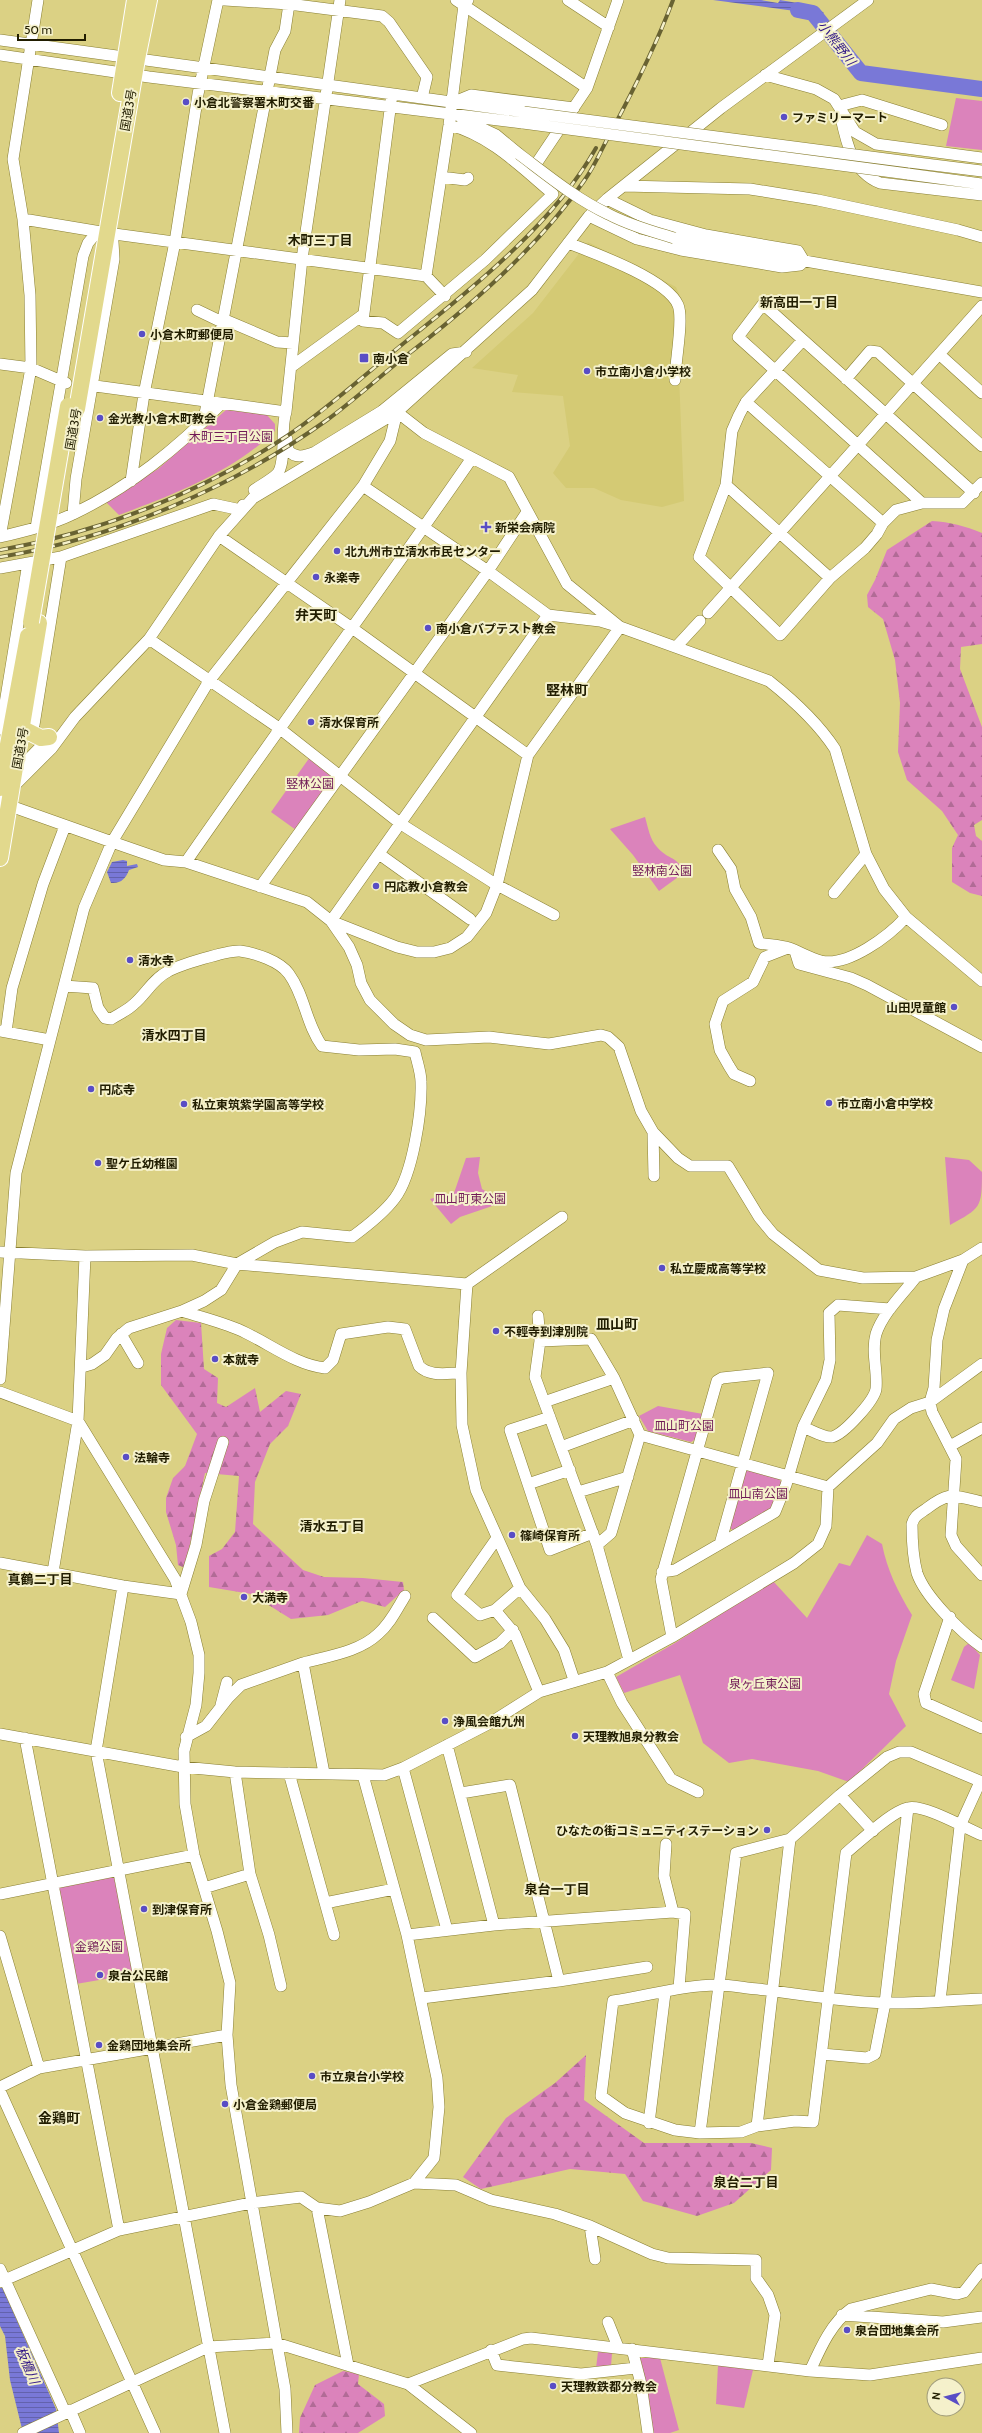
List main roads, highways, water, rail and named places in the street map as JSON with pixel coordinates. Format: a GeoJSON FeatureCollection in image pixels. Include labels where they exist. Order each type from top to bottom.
{"type":"FeatureCollection","features":[{"type":"Feature","properties":{"kind":"highway","name":"国道3号"},"geometry":{"type":"LineString","coordinates":[[0,858],[3,797],[35,623],[130,66],[135,0]]}},
{"type":"Feature","properties":{"kind":"highway","name":"国道3号"},"geometry":{"type":"LineString","coordinates":[[130,66],[149,0]]}},
{"type":"Feature","properties":{"kind":"highway","name":"国道3号"},"geometry":{"type":"LineString","coordinates":[[3,797],[16,773],[16,732]]}},
{"type":"Feature","properties":{"kind":"highway"},"geometry":{"type":"LineString","coordinates":[[16,732],[41,738],[49,737]]}},
{"type":"Feature","properties":{"kind":"water"},"geometry":{"type":"Polygon","coordinates":[[[713,0],[761,0],[778,3],[780,0],[815,6],[824,13],[817,19],[795,11],[713,0]]]}},
{"type":"Feature","properties":{"kind":"water"},"geometry":{"type":"Polygon","coordinates":[[[123,860],[127,861],[127,866],[137,864],[138,867],[129,870],[125,878],[118,883],[111,883],[107,872],[112,862],[123,860]]]}},
{"type":"Feature","properties":{"kind":"water","name":"板櫃川"},"geometry":{"type":"Polygon","coordinates":[[[0,2282],[56,2409],[59,2433],[23,2433],[10,2380],[5,2336],[0,2326],[0,2282]]]}},
{"type":"Feature","properties":{"kind":"waterway","name":"小熊野川"},"geometry":{"type":"LineString","coordinates":[[798,10],[813,13],[861,73],[982,89]]}},
{"type":"Feature","properties":{"kind":"railway"},"geometry":{"type":"LineString","coordinates":[[0,557],[86,537],[129,523],[171,507],[252,467],[290,445],[327,420],[452,319],[500,277],[523,254],[565,207],[584,181],[595,163],[652,51],[673,0]]}},
{"type":"Feature","properties":{"kind":"railway"},"geometry":{"type":"LineString","coordinates":[[0,550],[75,533],[149,508],[220,475],[254,457],[287,436],[336,400],[464,294],[514,249],[538,226],[559,201],[579,175],[596,148]]}},
{"type":"Feature","properties":{"kind":"place","name":"小倉北警察署木町交番"},"geometry":{"type":"Point","coordinates":[186,102]}},
{"type":"Feature","properties":{"kind":"place","name":"ファミリーマート"},"geometry":{"type":"Point","coordinates":[784,117]}},
{"type":"Feature","properties":{"kind":"place","name":"小倉木町郵便局"},"geometry":{"type":"Point","coordinates":[142,334]}},
{"type":"Feature","properties":{"kind":"place","name":"南小倉"},"geometry":{"type":"Point","coordinates":[364,358]}},
{"type":"Feature","properties":{"kind":"place","name":"市立南小倉小学校"},"geometry":{"type":"Point","coordinates":[587,371]}},
{"type":"Feature","properties":{"kind":"place","name":"金光教小倉木町教会"},"geometry":{"type":"Point","coordinates":[100,418]}},
{"type":"Feature","properties":{"kind":"place","name":"新栄会病院"},"geometry":{"type":"Point","coordinates":[486,527]}},
{"type":"Feature","properties":{"kind":"place","name":"北九州市立清水市民センター"},"geometry":{"type":"Point","coordinates":[337,551]}},
{"type":"Feature","properties":{"kind":"place","name":"永楽寺"},"geometry":{"type":"Point","coordinates":[316,577]}},
{"type":"Feature","properties":{"kind":"place","name":"南小倉バプテスト教会"},"geometry":{"type":"Point","coordinates":[428,628]}},
{"type":"Feature","properties":{"kind":"place","name":"清水保育所"},"geometry":{"type":"Point","coordinates":[311,722]}},
{"type":"Feature","properties":{"kind":"place","name":"円応教小倉教会"},"geometry":{"type":"Point","coordinates":[376,886]}},
{"type":"Feature","properties":{"kind":"place","name":"清水寺"},"geometry":{"type":"Point","coordinates":[130,960]}},
{"type":"Feature","properties":{"kind":"place","name":"山田児童館"},"geometry":{"type":"Point","coordinates":[954,1007]}},
{"type":"Feature","properties":{"kind":"place","name":"円応寺"},"geometry":{"type":"Point","coordinates":[91,1089]}},
{"type":"Feature","properties":{"kind":"place","name":"市立南小倉中学校"},"geometry":{"type":"Point","coordinates":[829,1103]}},
{"type":"Feature","properties":{"kind":"place","name":"私立東筑紫学園高等学校"},"geometry":{"type":"Point","coordinates":[184,1104]}},
{"type":"Feature","properties":{"kind":"place","name":"聖ケ丘幼稚園"},"geometry":{"type":"Point","coordinates":[98,1163]}},
{"type":"Feature","properties":{"kind":"place","name":"私立慶成高等学校"},"geometry":{"type":"Point","coordinates":[662,1268]}},
{"type":"Feature","properties":{"kind":"place","name":"不輕寺到津別院"},"geometry":{"type":"Point","coordinates":[496,1331]}},
{"type":"Feature","properties":{"kind":"place","name":"本就寺"},"geometry":{"type":"Point","coordinates":[215,1359]}},
{"type":"Feature","properties":{"kind":"place","name":"法輪寺"},"geometry":{"type":"Point","coordinates":[126,1457]}},
{"type":"Feature","properties":{"kind":"place","name":"篠崎保育所"},"geometry":{"type":"Point","coordinates":[512,1535]}},
{"type":"Feature","properties":{"kind":"place","name":"大満寺"},"geometry":{"type":"Point","coordinates":[244,1597]}},
{"type":"Feature","properties":{"kind":"place","name":"浄風会館九州"},"geometry":{"type":"Point","coordinates":[445,1721]}},
{"type":"Feature","properties":{"kind":"place","name":"天理教旭泉分教会"},"geometry":{"type":"Point","coordinates":[575,1736]}},
{"type":"Feature","properties":{"kind":"place","name":"ひなたの街コミュニティステーション"},"geometry":{"type":"Point","coordinates":[767,1830]}},
{"type":"Feature","properties":{"kind":"place","name":"到津保育所"},"geometry":{"type":"Point","coordinates":[144,1909]}},
{"type":"Feature","properties":{"kind":"place","name":"泉台公民館"},"geometry":{"type":"Point","coordinates":[100,1975]}},
{"type":"Feature","properties":{"kind":"place","name":"金鶏団地集会所"},"geometry":{"type":"Point","coordinates":[99,2045]}},
{"type":"Feature","properties":{"kind":"place","name":"市立泉台小学校"},"geometry":{"type":"Point","coordinates":[312,2076]}},
{"type":"Feature","properties":{"kind":"place","name":"小倉金鶏郵便局"},"geometry":{"type":"Point","coordinates":[225,2104]}},
{"type":"Feature","properties":{"kind":"place","name":"泉台団地集会所"},"geometry":{"type":"Point","coordinates":[847,2330]}},
{"type":"Feature","properties":{"kind":"place","name":"天理教鉄都分教会"},"geometry":{"type":"Point","coordinates":[553,2386]}},
{"type":"Feature","properties":{"kind":"district","name":"木町三丁目"},"geometry":{"type":"Point","coordinates":[320,240]}},
{"type":"Feature","properties":{"kind":"district","name":"新高田一丁目"},"geometry":{"type":"Point","coordinates":[799,302]}},
{"type":"Feature","properties":{"kind":"district","name":"弁天町"},"geometry":{"type":"Point","coordinates":[316,615]}},
{"type":"Feature","properties":{"kind":"district","name":"竪林町"},"geometry":{"type":"Point","coordinates":[567,690]}},
{"type":"Feature","properties":{"kind":"district","name":"清水四丁目"},"geometry":{"type":"Point","coordinates":[174,1035]}},
{"type":"Feature","properties":{"kind":"district","name":"皿山町"},"geometry":{"type":"Point","coordinates":[617,1324]}},
{"type":"Feature","properties":{"kind":"district","name":"清水五丁目"},"geometry":{"type":"Point","coordinates":[332,1526]}},
{"type":"Feature","properties":{"kind":"district","name":"真鶴二丁目"},"geometry":{"type":"Point","coordinates":[40,1579]}},
{"type":"Feature","properties":{"kind":"district","name":"泉台一丁目"},"geometry":{"type":"Point","coordinates":[557,1889]}},
{"type":"Feature","properties":{"kind":"district","name":"金鶏町"},"geometry":{"type":"Point","coordinates":[59,2118]}},
{"type":"Feature","properties":{"kind":"district","name":"泉台二丁目"},"geometry":{"type":"Point","coordinates":[746,2182]}},
{"type":"Feature","properties":{"kind":"park label","name":"木町三丁目公園"},"geometry":{"type":"Point","coordinates":[231,436]}},
{"type":"Feature","properties":{"kind":"park label","name":"竪林公園"},"geometry":{"type":"Point","coordinates":[310,783]}},
{"type":"Feature","properties":{"kind":"park label","name":"竪林南公園"},"geometry":{"type":"Point","coordinates":[662,870]}},
{"type":"Feature","properties":{"kind":"park label","name":"皿山町東公園"},"geometry":{"type":"Point","coordinates":[470,1198]}},
{"type":"Feature","properties":{"kind":"park label","name":"皿山町公園"},"geometry":{"type":"Point","coordinates":[684,1425]}},
{"type":"Feature","properties":{"kind":"park label","name":"皿山南公園"},"geometry":{"type":"Point","coordinates":[758,1493]}},
{"type":"Feature","properties":{"kind":"park label","name":"泉ヶ丘東公園"},"geometry":{"type":"Point","coordinates":[765,1683]}},
{"type":"Feature","properties":{"kind":"park label","name":"金鶏公園"},"geometry":{"type":"Point","coordinates":[99,1946]}}]}
